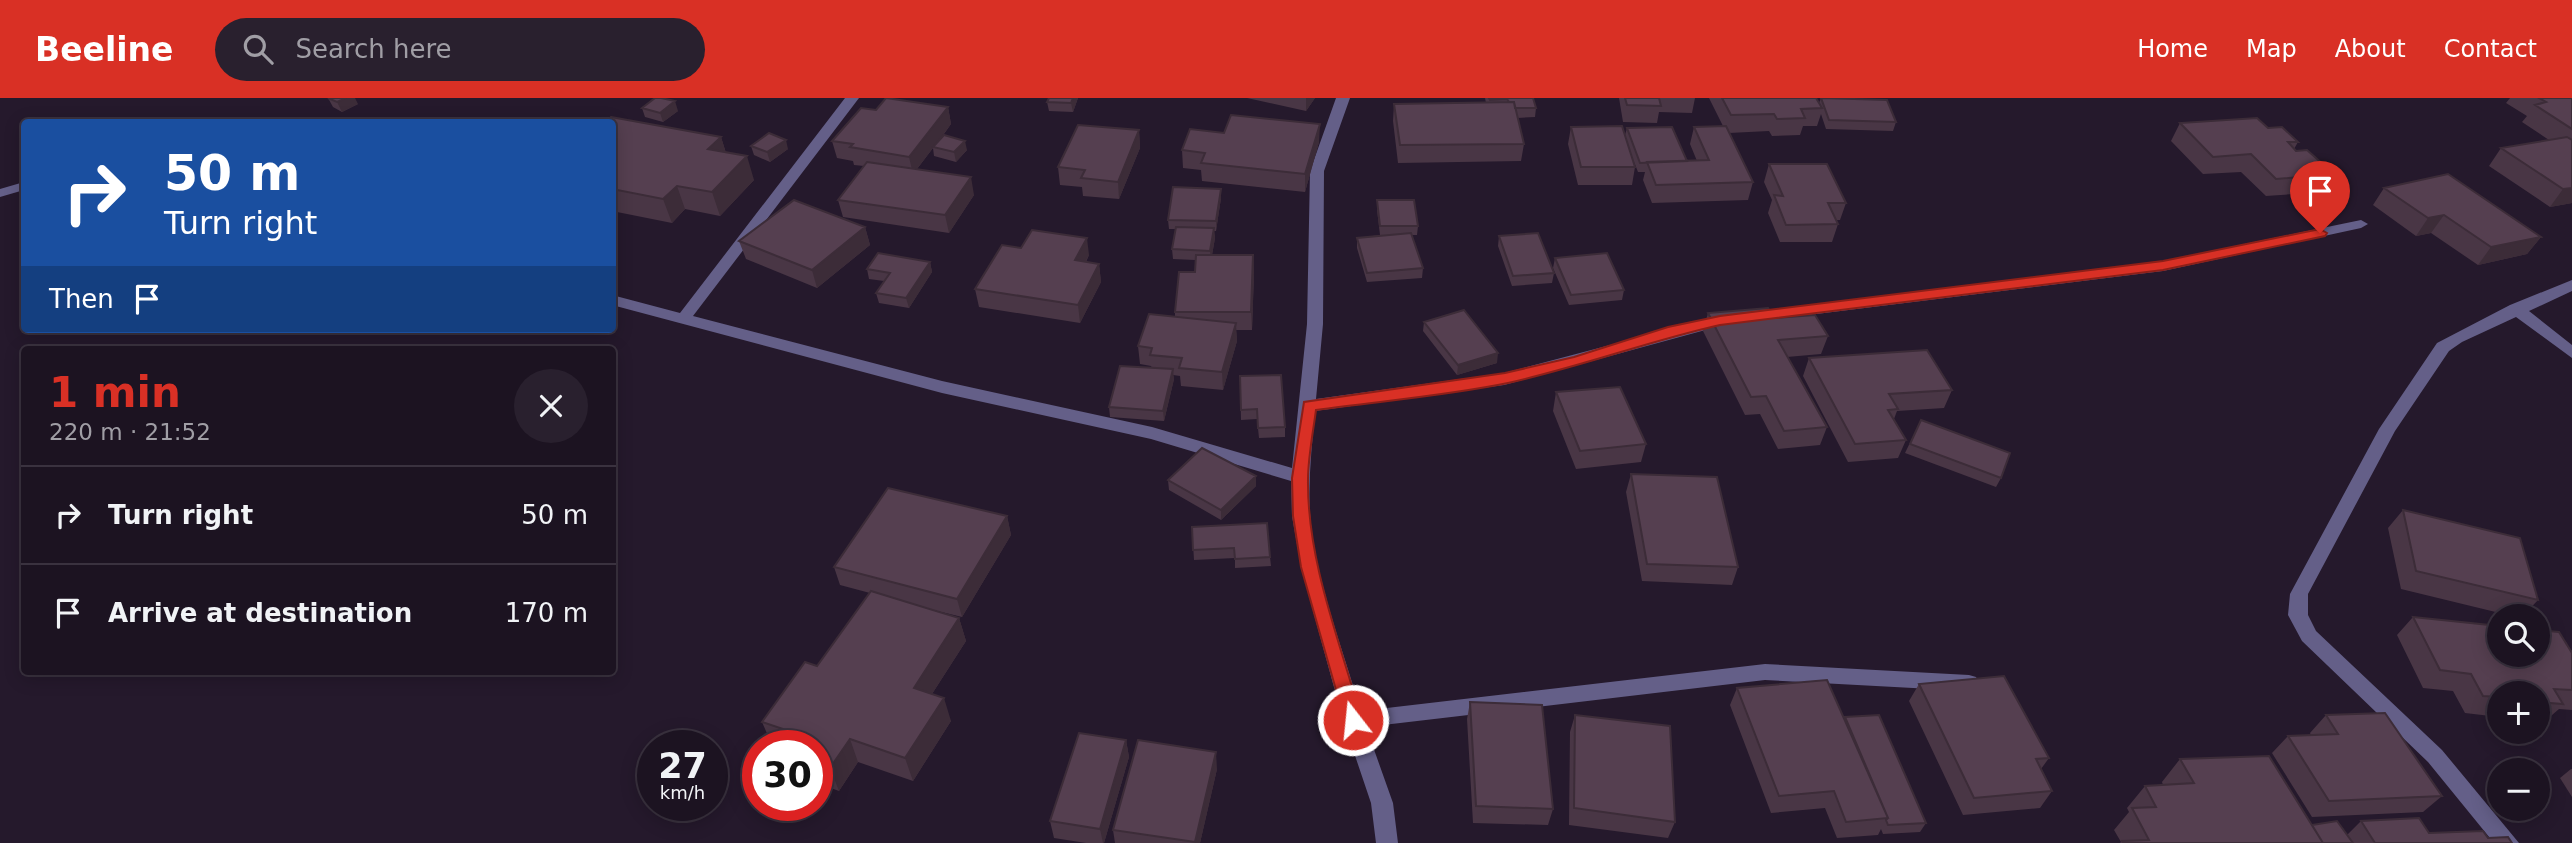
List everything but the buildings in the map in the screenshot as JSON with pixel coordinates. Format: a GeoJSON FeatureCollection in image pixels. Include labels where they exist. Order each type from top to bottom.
{"type":"FeatureCollection","features":[{"type":"Feature","properties":{"kind":"street"},"geometry":{"type":"LineString","coordinates":[[684,318],[852,98]]}},
{"type":"Feature","properties":{"kind":"street"},"geometry":{"type":"LineString","coordinates":[[1343,98],[1317,171],[1315,324],[1300,478],[1310,567],[1353,720],[1381,803],[1387,843]]}},
{"type":"Feature","properties":{"kind":"street"},"geometry":{"type":"LineString","coordinates":[[0,193],[21,187]]}},
{"type":"Feature","properties":{"kind":"street"},"geometry":{"type":"LineString","coordinates":[[1309,406],[1505,379],[1577,362],[1668,332],[1720,321],[2163,266],[2361,224]]}},
{"type":"Feature","properties":{"kind":"street"},"geometry":{"type":"LineString","coordinates":[[2508,843],[2435,756],[2309,636],[2298,615],[2299,594],[2388,429],[2443,347],[2516,309],[2572,285]]}},
{"type":"Feature","properties":{"kind":"street"},"geometry":{"type":"LineString","coordinates":[[616,301],[942,387],[1152,433],[1300,478]]}},
{"type":"Feature","properties":{"kind":"street"},"geometry":{"type":"LineString","coordinates":[[2516,309],[2572,353]]}},
{"type":"Feature","properties":{"kind":"street"},"geometry":{"type":"LineString","coordinates":[[1353,720],[1765,672],[1983,683]]}},
{"type":"Feature","properties":{"kind":"route"},"geometry":{"type":"LineString","coordinates":[[1353,720],[1310,567],[1301,516],[1300,478],[1309,406],[1505,379],[1577,362],[1668,332],[1720,321],[2163,266],[2320,233]]}}]}
